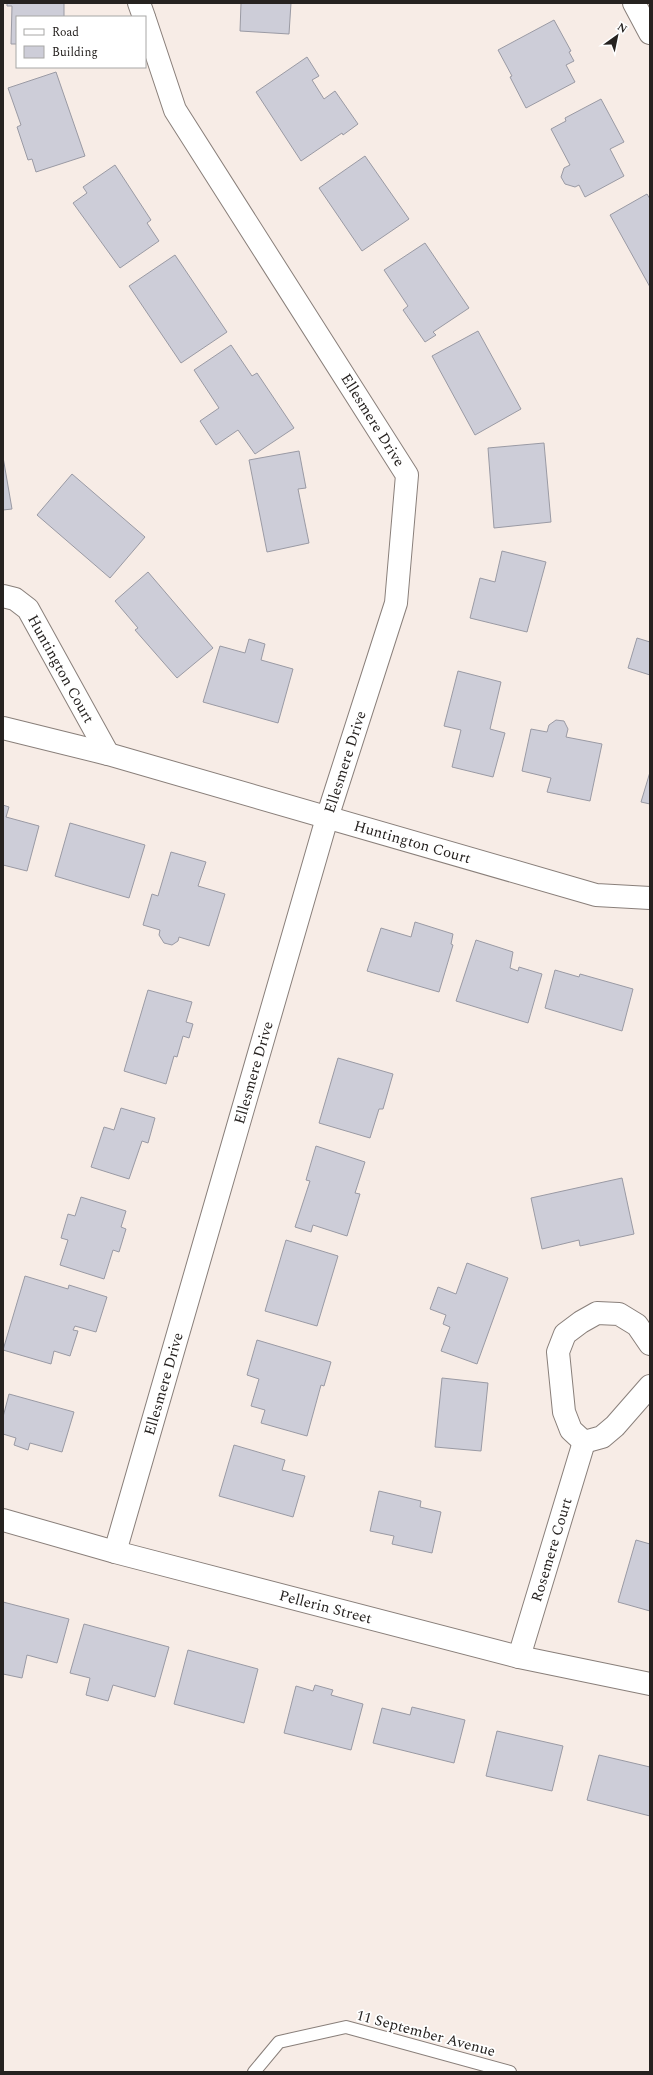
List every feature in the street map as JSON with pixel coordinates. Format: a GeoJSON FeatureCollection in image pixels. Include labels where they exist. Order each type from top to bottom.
{"type":"FeatureCollection","features":[{"type":"Feature","properties":{"kind":"street"},"geometry":{"type":"LineString","coordinates":[[139,3],[144,16]]}},
{"type":"Feature","properties":{"kind":"street"},"geometry":{"type":"LineString","coordinates":[[634,3],[650,33]]}},
{"type":"Feature","properties":{"kind":"street","name":"Ellesmere Drive"},"geometry":{"type":"LineString","coordinates":[[115,1552],[327,818],[396,603],[407,475],[175,110],[146,23]]}},
{"type":"Feature","properties":{"kind":"street","name":"Huntington Court"},"geometry":{"type":"LineString","coordinates":[[3,596],[15,599],[28,609],[108,754]]}},
{"type":"Feature","properties":{"kind":"street","name":"Huntington Court"},"geometry":{"type":"LineString","coordinates":[[3,728],[108,754],[596,894],[650,898]]}},
{"type":"Feature","properties":{"kind":"street"},"geometry":{"type":"LineString","coordinates":[[650,1344],[637,1325],[619,1314],[597,1313],[581,1322],[566,1334],[558,1352],[564,1412],[571,1430],[584,1442],[602,1437],[615,1426],[650,1386]]}},
{"type":"Feature","properties":{"kind":"street","name":"Rosemere Court"},"geometry":{"type":"LineString","coordinates":[[519,1657],[584,1442]]}},
{"type":"Feature","properties":{"kind":"street","name":"Pellerin Street"},"geometry":{"type":"LineString","coordinates":[[3,1520],[115,1552],[519,1657],[650,1684]]}},
{"type":"Feature","properties":{"kind":"lane","name":"11 September Avenue"},"geometry":{"type":"LineString","coordinates":[[254,2072],[279,2042],[346,2027],[510,2072]]}},
{"type":"Feature","properties":{"kind":"building"},"geometry":{"type":"Polygon","coordinates":[[[7,3],[64,3],[64,16],[16,16],[16,44],[11,44],[12,6],[7,6],[7,3]]]}},
{"type":"Feature","properties":{"kind":"building"},"geometry":{"type":"Polygon","coordinates":[[[241,3],[291,3],[289,34],[240,31],[241,3]]]}},
{"type":"Feature","properties":{"kind":"building"},"geometry":{"type":"Polygon","coordinates":[[[554,20],[571,51],[569,52],[574,61],[566,65],[575,82],[526,108],[510,77],[512,76],[498,50],[554,20]]]}},
{"type":"Feature","properties":{"kind":"building"},"geometry":{"type":"Polygon","coordinates":[[[307,57],[319,76],[312,80],[324,99],[335,91],[358,124],[301,161],[256,92],[307,57]]]}},
{"type":"Feature","properties":{"kind":"building"},"geometry":{"type":"Polygon","coordinates":[[[56,72],[85,156],[36,172],[32,159],[28,160],[17,127],[21,125],[8,88],[56,72]]]}},
{"type":"Feature","properties":{"kind":"building"},"geometry":{"type":"Polygon","coordinates":[[[601,99],[624,142],[610,149],[624,176],[585,197],[579,185],[575,187],[565,184],[561,177],[564,168],[570,165],[551,129],[566,121],[565,118],[601,99]]]}},
{"type":"Feature","properties":{"kind":"building"},"geometry":{"type":"Polygon","coordinates":[[[365,156],[409,219],[362,251],[319,188],[365,156]]]}},
{"type":"Feature","properties":{"kind":"building"},"geometry":{"type":"Polygon","coordinates":[[[115,165],[151,220],[147,223],[159,241],[120,268],[73,203],[87,193],[83,187],[115,165]]]}},
{"type":"Feature","properties":{"kind":"building"},"geometry":{"type":"Polygon","coordinates":[[[647,194],[650,199],[650,287],[610,215],[647,194]]]}},
{"type":"Feature","properties":{"kind":"building"},"geometry":{"type":"Polygon","coordinates":[[[425,243],[469,308],[433,332],[436,335],[425,342],[403,310],[408,306],[384,270],[425,243]]]}},
{"type":"Feature","properties":{"kind":"building"},"geometry":{"type":"Polygon","coordinates":[[[175,255],[227,332],[181,363],[129,286],[175,255]]]}},
{"type":"Feature","properties":{"kind":"building"},"geometry":{"type":"Polygon","coordinates":[[[478,331],[521,409],[475,435],[432,356],[478,331]]]}},
{"type":"Feature","properties":{"kind":"building"},"geometry":{"type":"Polygon","coordinates":[[[231,345],[252,376],[257,373],[294,428],[255,454],[238,430],[216,445],[200,421],[219,408],[194,370],[231,345]]]}},
{"type":"Feature","properties":{"kind":"building"},"geometry":{"type":"Polygon","coordinates":[[[544,443],[551,522],[494,528],[488,448],[544,443]]]}},
{"type":"Feature","properties":{"kind":"building"},"geometry":{"type":"Polygon","coordinates":[[[299,451],[306,488],[298,489],[309,543],[267,552],[249,460],[299,451]]]}},
{"type":"Feature","properties":{"kind":"building"},"geometry":{"type":"Polygon","coordinates":[[[3,457],[12,509],[3,510],[3,457]]]}},
{"type":"Feature","properties":{"kind":"building"},"geometry":{"type":"Polygon","coordinates":[[[72,474],[145,537],[110,578],[37,515],[72,474]]]}},
{"type":"Feature","properties":{"kind":"building"},"geometry":{"type":"Polygon","coordinates":[[[502,551],[546,562],[527,632],[470,618],[480,578],[495,582],[502,551]]]}},
{"type":"Feature","properties":{"kind":"building"},"geometry":{"type":"Polygon","coordinates":[[[148,572],[213,648],[177,678],[135,630],[138,628],[115,601],[148,572]]]}},
{"type":"Feature","properties":{"kind":"building"},"geometry":{"type":"Polygon","coordinates":[[[637,638],[650,642],[650,675],[628,668],[637,638]]]}},
{"type":"Feature","properties":{"kind":"building"},"geometry":{"type":"Polygon","coordinates":[[[249,639],[265,644],[261,660],[293,669],[278,723],[203,702],[220,646],[245,653],[249,639]]]}},
{"type":"Feature","properties":{"kind":"building"},"geometry":{"type":"Polygon","coordinates":[[[458,671],[501,682],[490,729],[505,733],[493,777],[452,767],[461,730],[444,726],[458,671]]]}},
{"type":"Feature","properties":{"kind":"building"},"geometry":{"type":"Polygon","coordinates":[[[556,720],[564,721],[568,729],[566,737],[602,744],[590,801],[547,792],[551,778],[522,771],[531,729],[547,732],[549,725],[556,720]]]}},
{"type":"Feature","properties":{"kind":"building"},"geometry":{"type":"Polygon","coordinates":[[[650,772],[650,804],[641,802],[650,772]]]}},
{"type":"Feature","properties":{"kind":"building"},"geometry":{"type":"Polygon","coordinates":[[[3,805],[9,807],[6,817],[39,826],[27,871],[3,865],[3,805]]]}},
{"type":"Feature","properties":{"kind":"building"},"geometry":{"type":"Polygon","coordinates":[[[70,823],[145,845],[129,898],[55,876],[70,823]]]}},
{"type":"Feature","properties":{"kind":"building"},"geometry":{"type":"Polygon","coordinates":[[[171,852],[206,862],[198,886],[225,894],[209,946],[179,937],[178,941],[172,945],[164,943],[159,935],[160,930],[143,925],[152,894],[158,896],[171,852]]]}},
{"type":"Feature","properties":{"kind":"building"},"geometry":{"type":"Polygon","coordinates":[[[415,922],[453,934],[451,944],[453,945],[439,992],[367,971],[381,928],[411,937],[415,922]]]}},
{"type":"Feature","properties":{"kind":"building"},"geometry":{"type":"Polygon","coordinates":[[[476,940],[513,952],[510,968],[518,971],[519,967],[542,974],[528,1023],[456,1001],[476,940]]]}},
{"type":"Feature","properties":{"kind":"building"},"geometry":{"type":"Polygon","coordinates":[[[555,970],[579,977],[580,974],[633,989],[622,1031],[545,1008],[555,970]]]}},
{"type":"Feature","properties":{"kind":"building"},"geometry":{"type":"Polygon","coordinates":[[[148,990],[192,1002],[186,1022],[193,1024],[189,1038],[183,1036],[177,1057],[174,1056],[166,1084],[124,1071],[148,990]]]}},
{"type":"Feature","properties":{"kind":"building"},"geometry":{"type":"Polygon","coordinates":[[[338,1058],[393,1074],[383,1109],[379,1109],[370,1138],[319,1123],[338,1058]]]}},
{"type":"Feature","properties":{"kind":"building"},"geometry":{"type":"Polygon","coordinates":[[[121,1108],[155,1118],[148,1143],[142,1141],[129,1179],[91,1167],[104,1127],[114,1130],[121,1108]]]}},
{"type":"Feature","properties":{"kind":"building"},"geometry":{"type":"Polygon","coordinates":[[[316,1146],[365,1162],[355,1193],[360,1194],[347,1236],[313,1225],[311,1232],[295,1227],[310,1181],[306,1180],[316,1146]]]}},
{"type":"Feature","properties":{"kind":"building"},"geometry":{"type":"Polygon","coordinates":[[[622,1178],[634,1234],[580,1246],[579,1240],[542,1249],[531,1198],[622,1178]]]}},
{"type":"Feature","properties":{"kind":"building"},"geometry":{"type":"Polygon","coordinates":[[[81,1197],[126,1211],[121,1227],[126,1229],[119,1252],[113,1250],[104,1279],[60,1265],[68,1240],[61,1238],[68,1214],[75,1216],[81,1197]]]}},
{"type":"Feature","properties":{"kind":"building"},"geometry":{"type":"Polygon","coordinates":[[[286,1240],[338,1256],[317,1326],[265,1311],[286,1240]]]}},
{"type":"Feature","properties":{"kind":"building"},"geometry":{"type":"Polygon","coordinates":[[[467,1263],[508,1278],[477,1364],[441,1351],[450,1327],[443,1324],[446,1315],[430,1309],[438,1287],[456,1294],[467,1263]]]}},
{"type":"Feature","properties":{"kind":"building"},"geometry":{"type":"Polygon","coordinates":[[[25,1276],[68,1289],[69,1285],[107,1297],[96,1332],[75,1326],[73,1330],[78,1331],[70,1356],[54,1351],[51,1364],[3,1350],[25,1276]]]}},
{"type":"Feature","properties":{"kind":"building"},"geometry":{"type":"Polygon","coordinates":[[[257,1340],[331,1362],[324,1386],[321,1385],[307,1436],[261,1423],[265,1410],[251,1406],[259,1379],[247,1375],[257,1340]]]}},
{"type":"Feature","properties":{"kind":"building"},"geometry":{"type":"Polygon","coordinates":[[[442,1378],[488,1383],[481,1451],[435,1447],[442,1378]]]}},
{"type":"Feature","properties":{"kind":"building"},"geometry":{"type":"Polygon","coordinates":[[[9,1394],[74,1412],[62,1452],[30,1443],[28,1450],[14,1445],[16,1438],[3,1434],[3,1417],[9,1394]]]}},
{"type":"Feature","properties":{"kind":"building"},"geometry":{"type":"Polygon","coordinates":[[[234,1445],[285,1460],[282,1470],[305,1476],[293,1517],[219,1496],[234,1445]]]}},
{"type":"Feature","properties":{"kind":"building"},"geometry":{"type":"Polygon","coordinates":[[[379,1491],[421,1501],[420,1507],[441,1512],[432,1553],[392,1544],[394,1536],[370,1531],[379,1491]]]}},
{"type":"Feature","properties":{"kind":"building"},"geometry":{"type":"Polygon","coordinates":[[[636,1540],[650,1544],[650,1611],[618,1602],[636,1540]]]}},
{"type":"Feature","properties":{"kind":"building"},"geometry":{"type":"Polygon","coordinates":[[[3,1602],[69,1619],[57,1663],[27,1655],[22,1678],[3,1674],[3,1602]]]}},
{"type":"Feature","properties":{"kind":"building"},"geometry":{"type":"Polygon","coordinates":[[[84,1624],[169,1647],[155,1697],[113,1685],[108,1701],[86,1695],[90,1678],[70,1673],[84,1624]]]}},
{"type":"Feature","properties":{"kind":"building"},"geometry":{"type":"Polygon","coordinates":[[[188,1650],[258,1669],[244,1723],[174,1704],[188,1650]]]}},
{"type":"Feature","properties":{"kind":"building"},"geometry":{"type":"Polygon","coordinates":[[[315,1685],[333,1690],[331,1695],[363,1704],[351,1750],[284,1733],[296,1686],[313,1691],[315,1685]]]}},
{"type":"Feature","properties":{"kind":"building"},"geometry":{"type":"Polygon","coordinates":[[[412,1707],[465,1720],[454,1763],[373,1743],[382,1708],[410,1715],[412,1707]]]}},
{"type":"Feature","properties":{"kind":"building"},"geometry":{"type":"Polygon","coordinates":[[[497,1731],[563,1746],[552,1791],[486,1776],[497,1731]]]}},
{"type":"Feature","properties":{"kind":"building"},"geometry":{"type":"Polygon","coordinates":[[[599,1755],[650,1767],[650,1816],[587,1800],[599,1755]]]}}]}
